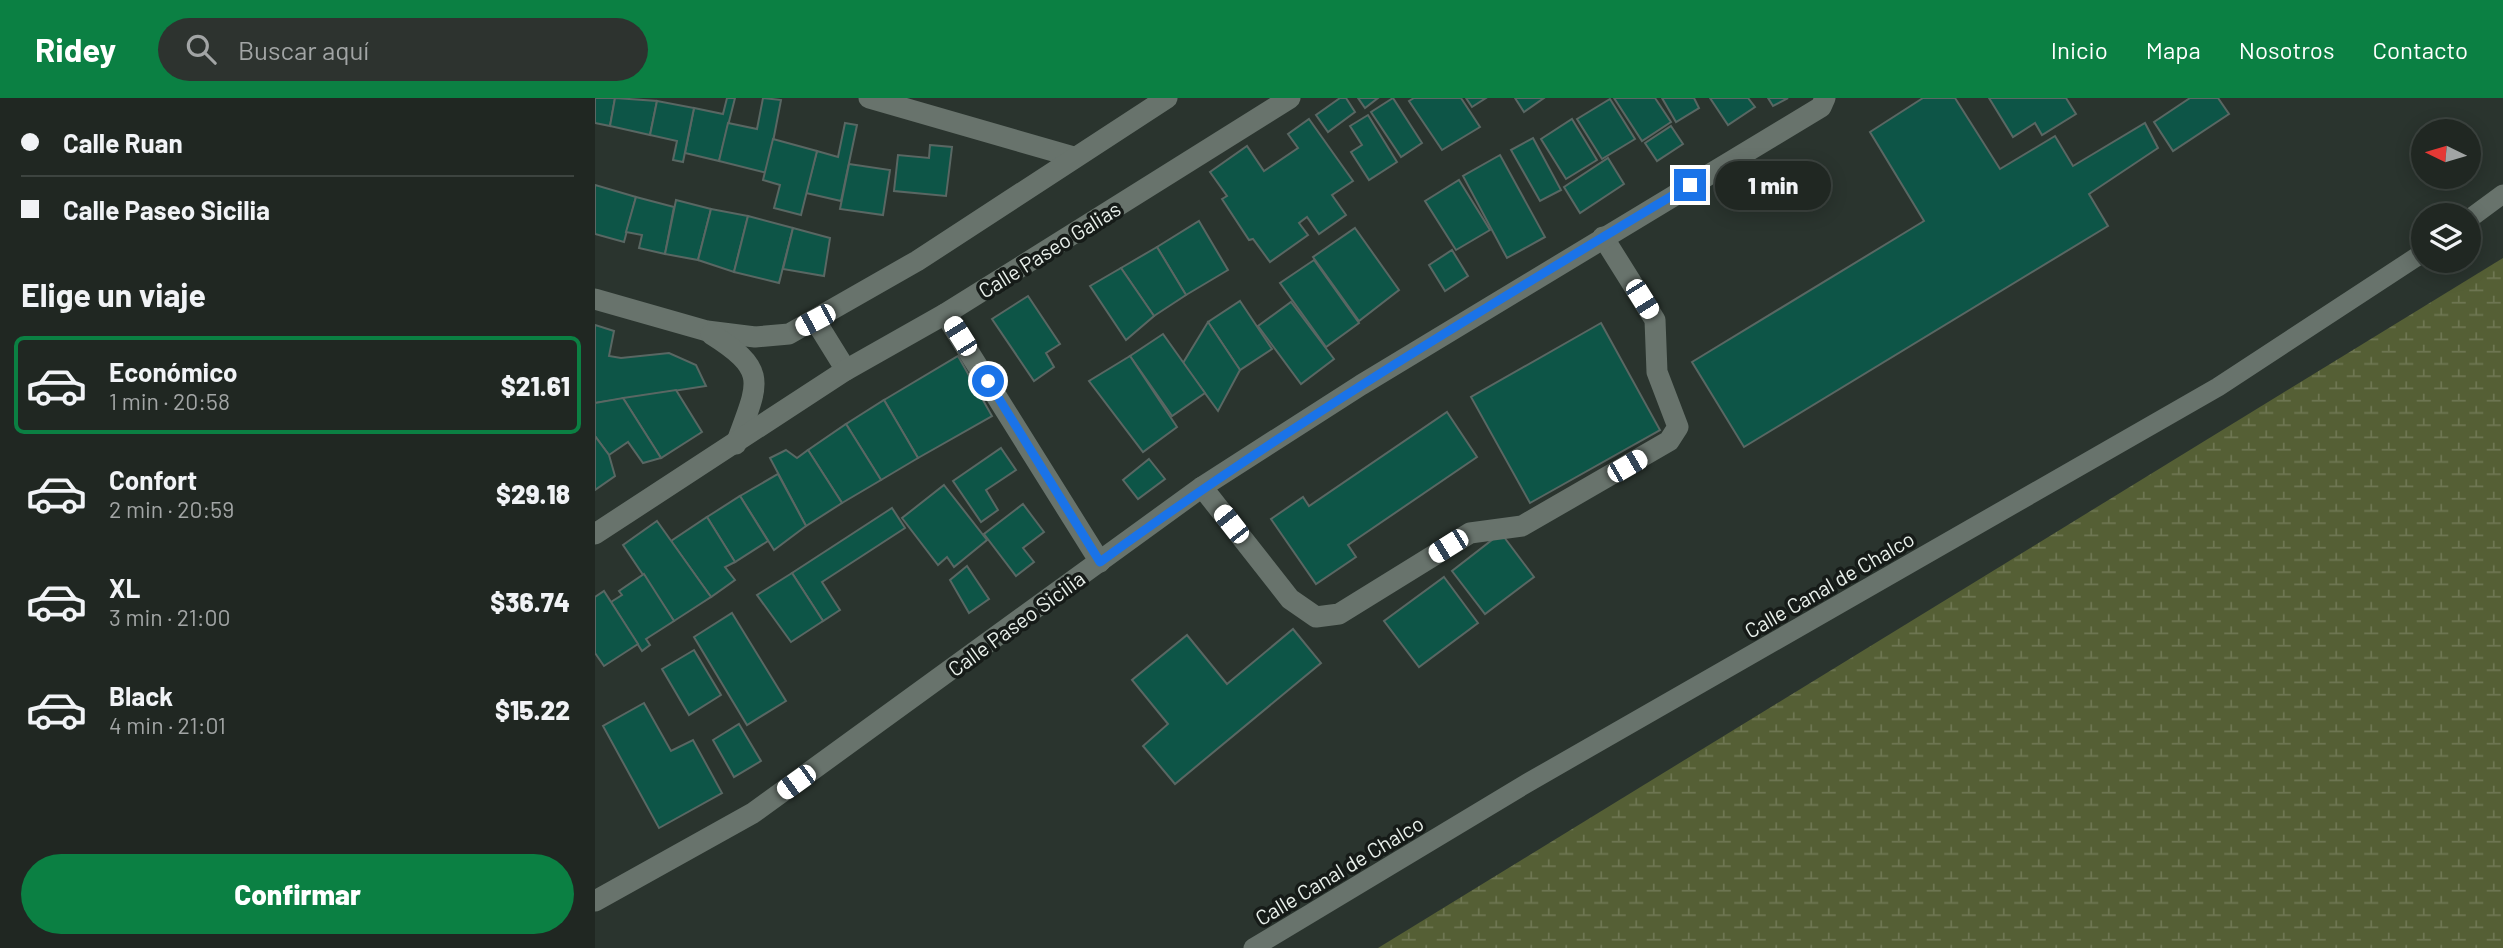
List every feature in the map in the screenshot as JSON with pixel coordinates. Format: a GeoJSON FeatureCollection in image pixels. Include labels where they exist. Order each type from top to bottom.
{"type":"FeatureCollection","features":[{"type":"Feature","properties":{"kind":"street"},"geometry":{"type":"LineString","coordinates":[[869,98],[1075,157]]}},
{"type":"Feature","properties":{"kind":"street"},"geometry":{"type":"LineString","coordinates":[[595,299],[707,331],[755,337],[789,334],[917,261],[1167,98]]}},
{"type":"Feature","properties":{"kind":"street","name":"Calle Paseo Galias"},"geometry":{"type":"LineString","coordinates":[[595,534],[846,370],[945,314],[1290,98]]}},
{"type":"Feature","properties":{"kind":"street","name":"Calle Paseo Sicilia"},"geometry":{"type":"LineString","coordinates":[[595,901],[753,813],[1202,487],[1360,385],[1821,107],[1825,98]]}},
{"type":"Feature","properties":{"kind":"street"},"geometry":{"type":"LineString","coordinates":[[1202,487],[1290,599],[1315,617],[1339,614],[1470,533],[1522,526],[1669,441],[1678,427],[1657,372],[1655,320],[1603,237]]}},
{"type":"Feature","properties":{"kind":"street"},"geometry":{"type":"LineString","coordinates":[[945,314],[1100,562]]}},
{"type":"Feature","properties":{"kind":"street"},"geometry":{"type":"LineString","coordinates":[[815,320],[846,370]]}},
{"type":"Feature","properties":{"kind":"street"},"geometry":{"type":"LineString","coordinates":[[707,331],[741,353],[753,368],[752,400],[736,444]]}},
{"type":"Feature","properties":{"kind":"lane"},"geometry":{"type":"LineString","coordinates":[[2481,210],[2503,194]]}},
{"type":"Feature","properties":{"kind":"lane","name":"Calle Canal de Chalco"},"geometry":{"type":"LineString","coordinates":[[1253,948],[1529,782],[2218,387],[2411,261]]}},
{"type":"Feature","properties":{"kind":"green space"},"geometry":{"type":"Polygon","coordinates":[[[2503,258],[2503,948],[1378,948],[2481,273],[2503,258]]]}},
{"type":"Feature","properties":{"kind":"building"},"geometry":{"type":"Polygon","coordinates":[[[595,98],[615,98],[610,126],[595,123],[595,98]]]}},
{"type":"Feature","properties":{"kind":"building"},"geometry":{"type":"Polygon","coordinates":[[[615,98],[657,101],[650,135],[610,126],[615,98]]]}},
{"type":"Feature","properties":{"kind":"building"},"geometry":{"type":"Polygon","coordinates":[[[727,98],[735,98],[719,161],[685,153],[694,108],[723,114],[727,98]]]}},
{"type":"Feature","properties":{"kind":"building"},"geometry":{"type":"Polygon","coordinates":[[[763,98],[781,100],[767,173],[719,161],[728,123],[757,129],[763,98]]]}},
{"type":"Feature","properties":{"kind":"building"},"geometry":{"type":"Polygon","coordinates":[[[1340,98],[1346,98],[1355,112],[1328,132],[1316,115],[1340,98]]]}},
{"type":"Feature","properties":{"kind":"building"},"geometry":{"type":"Polygon","coordinates":[[[1358,98],[1378,98],[1365,108],[1358,98]]]}},
{"type":"Feature","properties":{"kind":"building"},"geometry":{"type":"Polygon","coordinates":[[[1393,98],[1422,143],[1401,157],[1371,112],[1393,98]]]}},
{"type":"Feature","properties":{"kind":"building"},"geometry":{"type":"Polygon","coordinates":[[[1414,98],[1461,98],[1480,127],[1442,150],[1409,101],[1414,98]]]}},
{"type":"Feature","properties":{"kind":"building"},"geometry":{"type":"Polygon","coordinates":[[[1466,98],[1486,98],[1472,107],[1466,98]]]}},
{"type":"Feature","properties":{"kind":"building"},"geometry":{"type":"Polygon","coordinates":[[[1515,98],[1544,98],[1524,112],[1515,98]]]}},
{"type":"Feature","properties":{"kind":"building"},"geometry":{"type":"Polygon","coordinates":[[[1614,98],[1655,98],[1671,122],[1642,141],[1614,98]]]}},
{"type":"Feature","properties":{"kind":"building"},"geometry":{"type":"Polygon","coordinates":[[[1662,98],[1694,98],[1699,108],[1676,122],[1662,98]]]}},
{"type":"Feature","properties":{"kind":"building"},"geometry":{"type":"Polygon","coordinates":[[[1710,98],[1748,98],[1755,107],[1728,125],[1710,98]]]}},
{"type":"Feature","properties":{"kind":"building"},"geometry":{"type":"Polygon","coordinates":[[[1768,98],[1788,98],[1773,106],[1768,98]]]}},
{"type":"Feature","properties":{"kind":"building"},"geometry":{"type":"Polygon","coordinates":[[[1923,98],[1955,98],[2000,169],[2055,136],[2073,166],[2145,123],[2158,148],[2089,194],[2108,226],[1744,447],[1692,362],[1924,221],[1870,132],[1923,98]]]}},
{"type":"Feature","properties":{"kind":"building"},"geometry":{"type":"Polygon","coordinates":[[[1989,98],[2066,98],[2076,114],[2042,135],[2035,123],[2013,137],[1989,98]]]}},
{"type":"Feature","properties":{"kind":"building"},"geometry":{"type":"Polygon","coordinates":[[[2190,98],[2218,98],[2229,114],[2173,151],[2154,122],[2190,98]]]}},
{"type":"Feature","properties":{"kind":"building"},"geometry":{"type":"Polygon","coordinates":[[[1610,99],[1635,139],[1602,159],[1577,119],[1610,99]]]}},
{"type":"Feature","properties":{"kind":"building"},"geometry":{"type":"Polygon","coordinates":[[[657,101],[694,108],[683,162],[673,160],[677,141],[650,135],[657,101]]]}},
{"type":"Feature","properties":{"kind":"building"},"geometry":{"type":"Polygon","coordinates":[[[1368,115],[1397,162],[1369,180],[1351,152],[1362,145],[1350,126],[1368,115]]]}},
{"type":"Feature","properties":{"kind":"building"},"geometry":{"type":"Polygon","coordinates":[[[1309,119],[1353,181],[1332,195],[1346,215],[1319,234],[1307,217],[1299,223],[1308,235],[1270,262],[1253,239],[1249,240],[1222,199],[1227,196],[1210,172],[1247,146],[1264,171],[1298,148],[1288,134],[1309,119]]]}},
{"type":"Feature","properties":{"kind":"building"},"geometry":{"type":"Polygon","coordinates":[[[1572,119],[1597,160],[1566,179],[1541,139],[1572,119]]]}},
{"type":"Feature","properties":{"kind":"building"},"geometry":{"type":"Polygon","coordinates":[[[845,123],[857,125],[841,201],[806,193],[817,151],[838,157],[845,123]]]}},
{"type":"Feature","properties":{"kind":"building"},"geometry":{"type":"Polygon","coordinates":[[[1671,126],[1683,144],[1657,161],[1645,143],[1671,126]]]}},
{"type":"Feature","properties":{"kind":"building"},"geometry":{"type":"Polygon","coordinates":[[[1533,138],[1561,190],[1540,201],[1511,150],[1533,138]]]}},
{"type":"Feature","properties":{"kind":"building"},"geometry":{"type":"Polygon","coordinates":[[[773,139],[817,151],[801,215],[774,208],[780,185],[763,180],[773,139]]]}},
{"type":"Feature","properties":{"kind":"building"},"geometry":{"type":"Polygon","coordinates":[[[930,145],[952,147],[946,196],[894,191],[898,155],[929,158],[930,145]]]}},
{"type":"Feature","properties":{"kind":"building"},"geometry":{"type":"Polygon","coordinates":[[[1500,155],[1545,237],[1507,258],[1463,176],[1500,155]]]}},
{"type":"Feature","properties":{"kind":"building"},"geometry":{"type":"Polygon","coordinates":[[[1608,158],[1624,184],[1580,213],[1564,187],[1608,158]]]}},
{"type":"Feature","properties":{"kind":"building"},"geometry":{"type":"Polygon","coordinates":[[[849,164],[890,170],[883,215],[840,209],[849,164]]]}},
{"type":"Feature","properties":{"kind":"building"},"geometry":{"type":"Polygon","coordinates":[[[1459,180],[1490,230],[1456,250],[1425,201],[1459,180]]]}},
{"type":"Feature","properties":{"kind":"building"},"geometry":{"type":"Polygon","coordinates":[[[595,185],[636,197],[624,242],[595,234],[595,185]]]}},
{"type":"Feature","properties":{"kind":"building"},"geometry":{"type":"Polygon","coordinates":[[[636,197],[674,207],[665,254],[639,248],[642,235],[626,232],[636,197]]]}},
{"type":"Feature","properties":{"kind":"building"},"geometry":{"type":"Polygon","coordinates":[[[676,200],[711,209],[698,260],[665,254],[676,200]]]}},
{"type":"Feature","properties":{"kind":"building"},"geometry":{"type":"Polygon","coordinates":[[[711,209],[748,216],[734,272],[698,260],[711,209]]]}},
{"type":"Feature","properties":{"kind":"building"},"geometry":{"type":"Polygon","coordinates":[[[748,216],[793,228],[779,283],[734,272],[748,216]]]}},
{"type":"Feature","properties":{"kind":"building"},"geometry":{"type":"Polygon","coordinates":[[[1199,221],[1228,270],[1186,295],[1157,247],[1199,221]]]}},
{"type":"Feature","properties":{"kind":"building"},"geometry":{"type":"Polygon","coordinates":[[[793,228],[830,238],[824,276],[783,269],[793,228]]]}},
{"type":"Feature","properties":{"kind":"building"},"geometry":{"type":"Polygon","coordinates":[[[1355,228],[1399,290],[1359,321],[1313,257],[1355,228]]]}},
{"type":"Feature","properties":{"kind":"building"},"geometry":{"type":"Polygon","coordinates":[[[1157,247],[1186,295],[1154,316],[1121,268],[1157,247]]]}},
{"type":"Feature","properties":{"kind":"building"},"geometry":{"type":"Polygon","coordinates":[[[1452,250],[1468,276],[1445,291],[1429,265],[1452,250]]]}},
{"type":"Feature","properties":{"kind":"building"},"geometry":{"type":"Polygon","coordinates":[[[1314,260],[1359,323],[1326,347],[1280,283],[1314,260]]]}},
{"type":"Feature","properties":{"kind":"building"},"geometry":{"type":"Polygon","coordinates":[[[1121,268],[1154,316],[1126,340],[1090,286],[1121,268]]]}},
{"type":"Feature","properties":{"kind":"building"},"geometry":{"type":"Polygon","coordinates":[[[1028,296],[1060,344],[1046,353],[1054,367],[1034,381],[992,319],[1028,296]]]}},
{"type":"Feature","properties":{"kind":"building"},"geometry":{"type":"Polygon","coordinates":[[[1240,301],[1272,349],[1240,370],[1208,322],[1240,301]]]}},
{"type":"Feature","properties":{"kind":"building"},"geometry":{"type":"Polygon","coordinates":[[[1291,302],[1334,359],[1301,384],[1258,326],[1291,302]]]}},
{"type":"Feature","properties":{"kind":"building"},"geometry":{"type":"Polygon","coordinates":[[[1208,322],[1240,370],[1218,411],[1183,363],[1208,322]]]}},
{"type":"Feature","properties":{"kind":"building"},"geometry":{"type":"Polygon","coordinates":[[[1601,323],[1660,430],[1530,503],[1471,397],[1601,323]]]}},
{"type":"Feature","properties":{"kind":"building"},"geometry":{"type":"Polygon","coordinates":[[[595,325],[614,331],[609,356],[621,358],[669,353],[696,365],[706,386],[595,403],[595,325]]]}},
{"type":"Feature","properties":{"kind":"building"},"geometry":{"type":"Polygon","coordinates":[[[1163,334],[1205,393],[1172,416],[1130,356],[1163,334]]]}},
{"type":"Feature","properties":{"kind":"building"},"geometry":{"type":"Polygon","coordinates":[[[958,356],[992,416],[918,458],[884,400],[958,356]]]}},
{"type":"Feature","properties":{"kind":"building"},"geometry":{"type":"Polygon","coordinates":[[[1130,356],[1177,427],[1143,452],[1089,381],[1130,356]]]}},
{"type":"Feature","properties":{"kind":"building"},"geometry":{"type":"Polygon","coordinates":[[[676,390],[702,432],[661,458],[623,398],[676,390]]]}},
{"type":"Feature","properties":{"kind":"building"},"geometry":{"type":"Polygon","coordinates":[[[623,398],[661,458],[643,463],[628,442],[609,455],[595,436],[595,403],[623,398]]]}},
{"type":"Feature","properties":{"kind":"building"},"geometry":{"type":"Polygon","coordinates":[[[884,400],[918,458],[881,480],[846,424],[884,400]]]}},
{"type":"Feature","properties":{"kind":"building"},"geometry":{"type":"Polygon","coordinates":[[[1447,412],[1477,457],[1348,545],[1356,557],[1316,584],[1271,519],[1303,497],[1309,506],[1447,412]]]}},
{"type":"Feature","properties":{"kind":"building"},"geometry":{"type":"Polygon","coordinates":[[[846,424],[881,480],[842,503],[808,450],[846,424]]]}},
{"type":"Feature","properties":{"kind":"building"},"geometry":{"type":"Polygon","coordinates":[[[595,436],[609,455],[615,476],[595,490],[595,436]]]}},
{"type":"Feature","properties":{"kind":"building"},"geometry":{"type":"Polygon","coordinates":[[[1001,448],[1016,470],[986,490],[998,510],[981,522],[953,481],[1001,448]]]}},
{"type":"Feature","properties":{"kind":"building"},"geometry":{"type":"Polygon","coordinates":[[[786,450],[797,458],[808,450],[842,503],[806,526],[770,458],[786,450]]]}},
{"type":"Feature","properties":{"kind":"building"},"geometry":{"type":"Polygon","coordinates":[[[1149,459],[1165,479],[1138,499],[1123,480],[1149,459]]]}},
{"type":"Feature","properties":{"kind":"building"},"geometry":{"type":"Polygon","coordinates":[[[778,474],[806,526],[774,550],[740,496],[778,474]]]}},
{"type":"Feature","properties":{"kind":"building"},"geometry":{"type":"Polygon","coordinates":[[[944,485],[987,540],[954,567],[947,557],[938,565],[902,518],[944,485]]]}},
{"type":"Feature","properties":{"kind":"building"},"geometry":{"type":"Polygon","coordinates":[[[740,496],[768,541],[735,562],[707,517],[740,496]]]}},
{"type":"Feature","properties":{"kind":"building"},"geometry":{"type":"Polygon","coordinates":[[[1023,504],[1044,532],[1023,548],[1034,562],[1016,576],[984,534],[1023,504]]]}},
{"type":"Feature","properties":{"kind":"building"},"geometry":{"type":"Polygon","coordinates":[[[892,508],[905,528],[822,582],[840,610],[823,621],[792,573],[892,508]]]}},
{"type":"Feature","properties":{"kind":"building"},"geometry":{"type":"Polygon","coordinates":[[[707,517],[735,562],[725,567],[735,580],[711,597],[671,541],[707,517]]]}},
{"type":"Feature","properties":{"kind":"building"},"geometry":{"type":"Polygon","coordinates":[[[657,521],[711,597],[674,621],[623,545],[657,521]]]}},
{"type":"Feature","properties":{"kind":"building"},"geometry":{"type":"Polygon","coordinates":[[[1501,533],[1534,577],[1485,614],[1452,571],[1501,533]]]}},
{"type":"Feature","properties":{"kind":"building"},"geometry":{"type":"Polygon","coordinates":[[[967,566],[989,599],[969,613],[950,580],[967,566]]]}},
{"type":"Feature","properties":{"kind":"building"},"geometry":{"type":"Polygon","coordinates":[[[792,573],[823,621],[791,642],[757,595],[792,573]]]}},
{"type":"Feature","properties":{"kind":"building"},"geometry":{"type":"Polygon","coordinates":[[[644,574],[674,621],[646,639],[650,645],[642,651],[611,602],[622,595],[619,591],[644,574]]]}},
{"type":"Feature","properties":{"kind":"building"},"geometry":{"type":"Polygon","coordinates":[[[1444,577],[1478,623],[1419,667],[1384,621],[1444,577]]]}},
{"type":"Feature","properties":{"kind":"building"},"geometry":{"type":"Polygon","coordinates":[[[604,591],[638,644],[604,666],[595,653],[595,597],[604,591]]]}},
{"type":"Feature","properties":{"kind":"building"},"geometry":{"type":"Polygon","coordinates":[[[732,613],[786,701],[747,725],[694,637],[732,613]]]}},
{"type":"Feature","properties":{"kind":"building"},"geometry":{"type":"Polygon","coordinates":[[[1293,629],[1321,663],[1175,784],[1143,746],[1168,724],[1132,680],[1187,635],[1227,684],[1293,629]]]}},
{"type":"Feature","properties":{"kind":"building"},"geometry":{"type":"Polygon","coordinates":[[[694,650],[721,695],[689,715],[662,669],[694,650]]]}},
{"type":"Feature","properties":{"kind":"building"},"geometry":{"type":"Polygon","coordinates":[[[644,703],[671,751],[693,740],[722,793],[659,828],[603,726],[644,703]]]}},
{"type":"Feature","properties":{"kind":"building"},"geometry":{"type":"Polygon","coordinates":[[[739,724],[761,761],[734,777],[713,740],[739,724]]]}},
{"type":"Feature","properties":{"kind":"route"},"geometry":{"type":"LineString","coordinates":[[988,381],[1100,562],[1202,487],[1360,385],[1690,185]]}}]}
